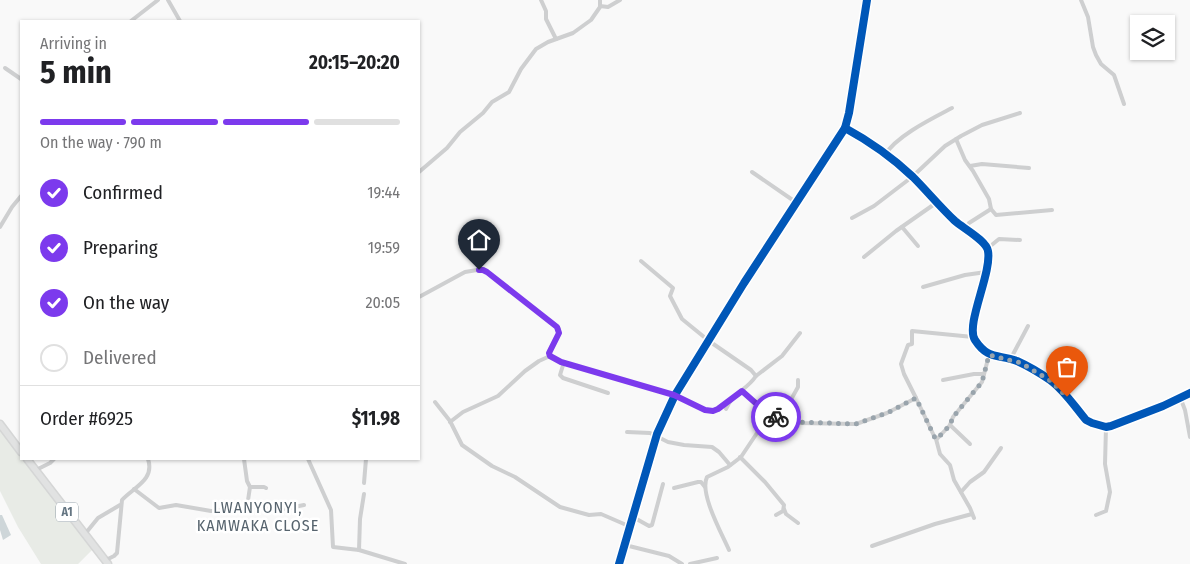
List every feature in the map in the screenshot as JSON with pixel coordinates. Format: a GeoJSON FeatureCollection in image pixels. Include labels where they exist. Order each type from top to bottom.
{"type":"FeatureCollection","features":[{"type":"Feature","properties":{"kind":"highway"},"geometry":{"type":"LineString","coordinates":[[0,424],[20,451]]}},
{"type":"Feature","properties":{"kind":"highway","name":"A1"},"geometry":{"type":"LineString","coordinates":[[28,460],[107,562]]}},
{"type":"Feature","properties":{"kind":"street"},"geometry":{"type":"LineString","coordinates":[[132,20],[158,0]]}},
{"type":"Feature","properties":{"kind":"street"},"geometry":{"type":"LineString","coordinates":[[168,0],[179,20]]}},
{"type":"Feature","properties":{"kind":"street"},"geometry":{"type":"LineString","coordinates":[[541,0],[546,12],[546,19],[556,39]]}},
{"type":"Feature","properties":{"kind":"street"},"geometry":{"type":"LineString","coordinates":[[420,171],[447,148],[460,132],[483,113],[492,102],[509,92],[521,69],[536,49],[541,45],[573,33],[591,20],[600,6],[600,0]]}},
{"type":"Feature","properties":{"kind":"street"},"geometry":{"type":"LineString","coordinates":[[600,6],[608,7],[620,0]]}},
{"type":"Feature","properties":{"kind":"street"},"geometry":{"type":"LineString","coordinates":[[619,564],[656,437],[674,395],[845,128],[867,0]]}},
{"type":"Feature","properties":{"kind":"street"},"geometry":{"type":"LineString","coordinates":[[1081,0],[1088,17],[1096,55],[1101,64],[1114,75],[1124,104]]}},
{"type":"Feature","properties":{"kind":"street"},"geometry":{"type":"LineString","coordinates":[[5,68],[20,78]]}},
{"type":"Feature","properties":{"kind":"street"},"geometry":{"type":"LineString","coordinates":[[885,155],[892,146],[916,129],[952,108]]}},
{"type":"Feature","properties":{"kind":"street"},"geometry":{"type":"LineString","coordinates":[[852,218],[874,206],[912,176],[945,146],[956,139],[982,125],[1020,113]]}},
{"type":"Feature","properties":{"kind":"street"},"geometry":{"type":"LineString","coordinates":[[845,128],[867,141],[912,176],[936,203],[988,248],[986,272],[973,327],[973,337],[989,355],[1021,363],[1051,381],[1058,386],[1086,420],[1106,427],[1190,393]]}},
{"type":"Feature","properties":{"kind":"street"},"geometry":{"type":"LineString","coordinates":[[956,139],[965,160],[989,199],[991,209],[996,215],[1052,210]]}},
{"type":"Feature","properties":{"kind":"street"},"geometry":{"type":"LineString","coordinates":[[970,166],[982,164],[1029,168]]}},
{"type":"Feature","properties":{"kind":"street"},"geometry":{"type":"LineString","coordinates":[[752,172],[797,203]]}},
{"type":"Feature","properties":{"kind":"street"},"geometry":{"type":"LineString","coordinates":[[0,228],[12,206],[20,197]]}},
{"type":"Feature","properties":{"kind":"street"},"geometry":{"type":"LineString","coordinates":[[864,258],[902,227],[936,203]]}},
{"type":"Feature","properties":{"kind":"street"},"geometry":{"type":"LineString","coordinates":[[965,229],[969,223],[991,209]]}},
{"type":"Feature","properties":{"kind":"street"},"geometry":{"type":"LineString","coordinates":[[902,227],[918,246]]}},
{"type":"Feature","properties":{"kind":"street"},"geometry":{"type":"LineString","coordinates":[[988,248],[999,239],[1020,240]]}},
{"type":"Feature","properties":{"kind":"street"},"geometry":{"type":"LineString","coordinates":[[641,261],[673,288],[670,296],[681,318],[709,341],[751,370],[756,376]]}},
{"type":"Feature","properties":{"kind":"street"},"geometry":{"type":"LineString","coordinates":[[420,295],[465,272],[483,270],[559,329],[559,333],[549,353],[550,356]]}},
{"type":"Feature","properties":{"kind":"street"},"geometry":{"type":"LineString","coordinates":[[923,287],[965,275],[986,272]]}},
{"type":"Feature","properties":{"kind":"street"},"geometry":{"type":"LineString","coordinates":[[1010,360],[1028,326]]}},
{"type":"Feature","properties":{"kind":"street"},"geometry":{"type":"LineString","coordinates":[[872,546],[935,524],[973,516],[954,480],[950,465],[940,454],[936,439],[904,374],[901,364],[906,348],[912,344],[912,331],[973,337]]}},
{"type":"Feature","properties":{"kind":"street"},"geometry":{"type":"LineString","coordinates":[[726,409],[735,395],[752,383],[756,376],[782,356],[800,333]]}},
{"type":"Feature","properties":{"kind":"street"},"geometry":{"type":"LineString","coordinates":[[936,439],[950,425],[953,417],[982,382],[989,355]]}},
{"type":"Feature","properties":{"kind":"street"},"geometry":{"type":"LineString","coordinates":[[550,356],[564,362],[674,395],[705,410],[713,411],[729,402]]}},
{"type":"Feature","properties":{"kind":"street"},"geometry":{"type":"LineString","coordinates":[[450,422],[463,412],[498,396],[525,371],[550,356]]}},
{"type":"Feature","properties":{"kind":"street"},"geometry":{"type":"LineString","coordinates":[[564,362],[560,375],[562,378],[608,393]]}},
{"type":"Feature","properties":{"kind":"street"},"geometry":{"type":"LineString","coordinates":[[943,380],[984,374]]}},
{"type":"Feature","properties":{"kind":"street"},"geometry":{"type":"LineString","coordinates":[[783,418],[783,414],[798,386],[798,380]]}},
{"type":"Feature","properties":{"kind":"street"},"geometry":{"type":"LineString","coordinates":[[742,391],[769,415],[798,422],[856,424],[887,413],[916,398]]}},
{"type":"Feature","properties":{"kind":"street"},"geometry":{"type":"LineString","coordinates":[[1180,397],[1186,410],[1190,437]]}},
{"type":"Feature","properties":{"kind":"street"},"geometry":{"type":"LineString","coordinates":[[435,402],[450,422],[460,442],[492,466],[515,477],[560,508],[589,515],[601,514],[631,527]]}},
{"type":"Feature","properties":{"kind":"street"},"geometry":{"type":"LineString","coordinates":[[729,550],[709,502],[705,486],[707,477],[730,465],[740,457],[769,415]]}},
{"type":"Feature","properties":{"kind":"street"},"geometry":{"type":"LineString","coordinates":[[950,425],[970,444]]}},
{"type":"Feature","properties":{"kind":"street"},"geometry":{"type":"LineString","coordinates":[[1096,515],[1108,508],[1110,492],[1106,464],[1106,427]]}},
{"type":"Feature","properties":{"kind":"street"},"geometry":{"type":"LineString","coordinates":[[627,432],[650,433],[668,442],[712,447],[730,465]]}},
{"type":"Feature","properties":{"kind":"street"},"geometry":{"type":"LineString","coordinates":[[962,492],[970,482],[984,472],[1001,448]]}},
{"type":"Feature","properties":{"kind":"street"},"geometry":{"type":"LineString","coordinates":[[740,457],[784,505],[786,514],[798,523]]}},
{"type":"Feature","properties":{"kind":"street"},"geometry":{"type":"LineString","coordinates":[[36,470],[53,460]]}},
{"type":"Feature","properties":{"kind":"street"},"geometry":{"type":"LineString","coordinates":[[85,534],[98,518],[120,504],[122,500],[145,480],[150,471],[148,460]]}},
{"type":"Feature","properties":{"kind":"street"},"geometry":{"type":"LineString","coordinates":[[244,460],[247,481],[250,487],[248,507]]}},
{"type":"Feature","properties":{"kind":"street"},"geometry":{"type":"LineString","coordinates":[[308,460],[331,510],[333,547],[359,550],[405,564]]}},
{"type":"Feature","properties":{"kind":"street"},"geometry":{"type":"LineString","coordinates":[[364,483],[366,460]]}},
{"type":"Feature","properties":{"kind":"street"},"geometry":{"type":"LineString","coordinates":[[674,488],[698,482],[705,486]]}},
{"type":"Feature","properties":{"kind":"street"},"geometry":{"type":"LineString","coordinates":[[633,518],[652,525],[663,484]]}},
{"type":"Feature","properties":{"kind":"street"},"geometry":{"type":"LineString","coordinates":[[250,487],[266,488]]}},
{"type":"Feature","properties":{"kind":"street"},"geometry":{"type":"LineString","coordinates":[[134,489],[159,508],[176,505],[211,511],[226,511],[260,506],[279,510],[304,505]]}},
{"type":"Feature","properties":{"kind":"street"},"geometry":{"type":"LineString","coordinates":[[359,550],[360,519],[364,494]]}},
{"type":"Feature","properties":{"kind":"street"},"geometry":{"type":"LineString","coordinates":[[107,562],[116,553],[120,533],[120,504]]}},
{"type":"Feature","properties":{"kind":"street"},"geometry":{"type":"LineString","coordinates":[[776,515],[784,508]]}},
{"type":"Feature","properties":{"kind":"street"},"geometry":{"type":"LineString","coordinates":[[625,545],[669,556],[682,564]]}},
{"type":"Feature","properties":{"kind":"street"},"geometry":{"type":"LineString","coordinates":[[382,558],[383,564]]}},
{"type":"Feature","properties":{"kind":"street"},"geometry":{"type":"LineString","coordinates":[[690,564],[717,558]]}},
{"type":"Feature","properties":{"kind":"shaded area"},"geometry":{"type":"Polygon","coordinates":[[[0,429],[20,455],[20,460],[24,460],[93,549],[78,564],[41,564],[18,527],[0,491],[0,429]]]}},
{"type":"Feature","properties":{"kind":"shaded area"},"geometry":{"type":"Polygon","coordinates":[[[0,515],[2,515],[11,535],[3,540],[0,530],[0,515]]]}},
{"type":"Feature","properties":{"kind":"cycle path"},"geometry":{"type":"LineString","coordinates":[[619,564],[657,434],[675,395],[744,283],[845,128],[867,0]]}},
{"type":"Feature","properties":{"kind":"cycle path"},"geometry":{"type":"LineString","coordinates":[[845,128],[872,144],[897,163],[955,221],[987,247],[988,261],[986,272],[973,323],[975,340],[984,351],[1030,367],[1060,389],[1086,420],[1106,427],[1163,406],[1190,393]]}},
{"type":"Feature","properties":{"kind":"way so far"},"geometry":{"type":"LineString","coordinates":[[776,417],[792,422],[856,424],[887,413],[916,398],[937,439],[950,425],[953,417],[968,397],[979,387],[989,355],[1021,363],[1058,386],[1067,397]]}},
{"type":"Feature","properties":{"kind":"district","name":"LWANYONYI, KAMWAKA CLOSE"},"geometry":{"type":"Point","coordinates":[258,516]}},
{"type":"Feature","properties":{"kind":"route"},"geometry":{"type":"LineString","coordinates":[[479,270],[487,272],[560,330],[549,354],[561,362],[674,395],[705,410],[713,411],[718,409],[742,391],[769,415],[776,417]]}}]}
